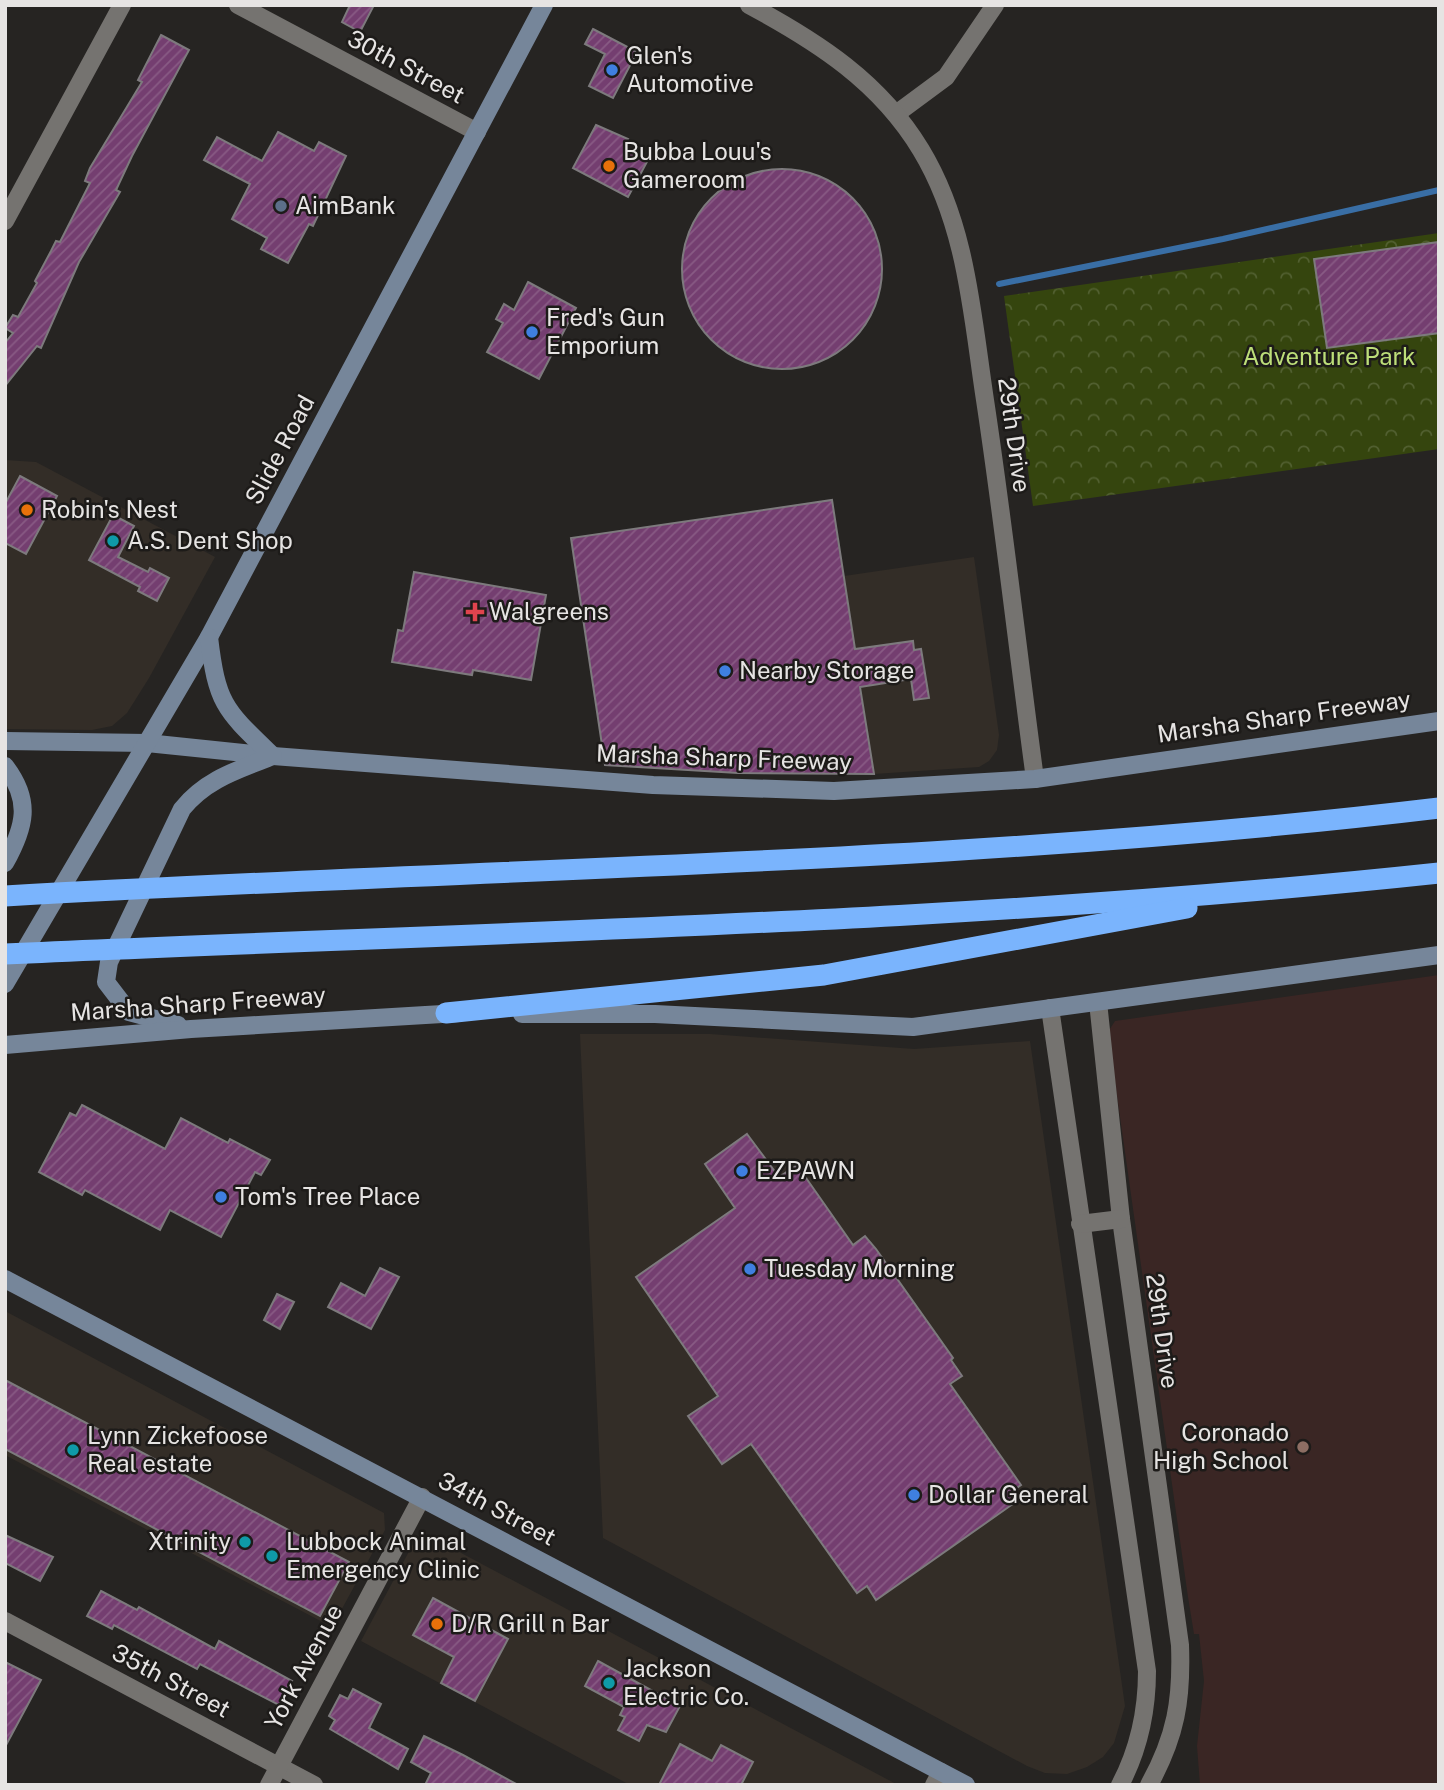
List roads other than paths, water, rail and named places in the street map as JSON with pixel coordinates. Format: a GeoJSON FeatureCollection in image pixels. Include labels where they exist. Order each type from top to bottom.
{"type":"FeatureCollection","features":[{"type":"Feature","properties":{"kind":"highway"},"geometry":{"type":"LineString","coordinates":[[5,895],[232,882],[949,850],[1270,828],[1439,808]]}},
{"type":"Feature","properties":{"kind":"highway"},"geometry":{"type":"LineString","coordinates":[[5,954],[933,913],[1286,890],[1439,873]]}},
{"type":"Feature","properties":{"kind":"highway"},"geometry":{"type":"LineString","coordinates":[[446,1013],[824,975],[1286,890]]}},
{"type":"Feature","properties":{"kind":"main road","name":"Slide Road"},"geometry":{"type":"LineString","coordinates":[[5,984],[209,637],[544,5]]}},
{"type":"Feature","properties":{"kind":"main road"},"geometry":{"type":"LineString","coordinates":[[191,1029],[129,1012],[106,982],[109,962],[189,800],[216,778],[273,756],[230,715],[215,685],[209,637]]}},
{"type":"Feature","properties":{"kind":"main road","name":"Marsha Sharp Freeway"},"geometry":{"type":"LineString","coordinates":[[5,741],[147,743],[273,756],[653,785],[834,791],[1035,779],[1439,720]]}},
{"type":"Feature","properties":{"kind":"main road"},"geometry":{"type":"LineString","coordinates":[[5,766],[18,782],[24,809],[21,834],[5,863]]}},
{"type":"Feature","properties":{"kind":"main road","name":"Marsha Sharp Freeway"},"geometry":{"type":"LineString","coordinates":[[5,1045],[191,1029],[446,1013],[655,1014],[913,1027],[1439,955]]}},
{"type":"Feature","properties":{"kind":"main road","name":"34th Street"},"geometry":{"type":"LineString","coordinates":[[5,1279],[422,1497],[937,1779],[966,1785]]}},
{"type":"Feature","properties":{"kind":"street"},"geometry":{"type":"LineString","coordinates":[[8,211],[122,5]]}},
{"type":"Feature","properties":{"kind":"street","name":"30th Street"},"geometry":{"type":"LineString","coordinates":[[238,5],[477,132]]}},
{"type":"Feature","properties":{"kind":"street","name":"29th Drive"},"geometry":{"type":"LineString","coordinates":[[749,5],[796,30],[837,57],[896,114],[922,151],[940,187],[962,254],[997,482],[1035,779]]}},
{"type":"Feature","properties":{"kind":"street"},"geometry":{"type":"LineString","coordinates":[[896,114],[946,77],[995,5]]}},
{"type":"Feature","properties":{"kind":"street","name":"29th Drive"},"geometry":{"type":"LineString","coordinates":[[1098,1002],[1121,1219],[1180,1645],[1179,1709],[1170,1741],[1149,1785]]}},
{"type":"Feature","properties":{"kind":"street"},"geometry":{"type":"LineString","coordinates":[[1050,1008],[1147,1671],[1147,1705],[1120,1785]]}},
{"type":"Feature","properties":{"kind":"street"},"geometry":{"type":"LineString","coordinates":[[1080,1224],[1121,1219]]}},
{"type":"Feature","properties":{"kind":"street","name":"York Avenue"},"geometry":{"type":"LineString","coordinates":[[269,1785],[422,1497]]}},
{"type":"Feature","properties":{"kind":"street","name":"35th Street"},"geometry":{"type":"LineString","coordinates":[[5,1621],[314,1785]]}},
{"type":"Feature","properties":{"kind":"waterway"},"geometry":{"type":"LineString","coordinates":[[999,284],[1223,239],[1439,190]]}},
{"type":"Feature","properties":{"kind":"place","name":"Glen's Automotive"},"geometry":{"type":"Point","coordinates":[612,70]}},
{"type":"Feature","properties":{"kind":"place","name":"Bubba Louu's Gameroom"},"geometry":{"type":"Point","coordinates":[609,166]}},
{"type":"Feature","properties":{"kind":"place","name":"AimBank"},"geometry":{"type":"Point","coordinates":[281,206]}},
{"type":"Feature","properties":{"kind":"place","name":"Fred's Gun Emporium"},"geometry":{"type":"Point","coordinates":[532,332]}},
{"type":"Feature","properties":{"kind":"place","name":"Robin's Nest"},"geometry":{"type":"Point","coordinates":[27,510]}},
{"type":"Feature","properties":{"kind":"place","name":"A.S. Dent Shop"},"geometry":{"type":"Point","coordinates":[113,541]}},
{"type":"Feature","properties":{"kind":"place","name":"Walgreens"},"geometry":{"type":"Point","coordinates":[475,612]}},
{"type":"Feature","properties":{"kind":"place","name":"Nearby Storage"},"geometry":{"type":"Point","coordinates":[725,671]}},
{"type":"Feature","properties":{"kind":"place","name":"EZPAWN"},"geometry":{"type":"Point","coordinates":[742,1171]}},
{"type":"Feature","properties":{"kind":"place","name":"Tom's Tree Place"},"geometry":{"type":"Point","coordinates":[221,1197]}},
{"type":"Feature","properties":{"kind":"place","name":"Tuesday Morning"},"geometry":{"type":"Point","coordinates":[750,1269]}},
{"type":"Feature","properties":{"kind":"place","name":"Coronado High School"},"geometry":{"type":"Point","coordinates":[1303,1447]}},
{"type":"Feature","properties":{"kind":"place","name":"Lynn Zickefoose Real estate"},"geometry":{"type":"Point","coordinates":[73,1450]}},
{"type":"Feature","properties":{"kind":"place","name":"Dollar General"},"geometry":{"type":"Point","coordinates":[914,1495]}},
{"type":"Feature","properties":{"kind":"place","name":"Xtrinity"},"geometry":{"type":"Point","coordinates":[245,1542]}},
{"type":"Feature","properties":{"kind":"place","name":"Lubbock Animal Emergency Clinic"},"geometry":{"type":"Point","coordinates":[272,1556]}},
{"type":"Feature","properties":{"kind":"place","name":"D/R Grill n Bar"},"geometry":{"type":"Point","coordinates":[437,1624]}},
{"type":"Feature","properties":{"kind":"place","name":"Jackson Electric Co."},"geometry":{"type":"Point","coordinates":[609,1683]}},
{"type":"Feature","properties":{"kind":"park label","name":"Adventure Park"},"geometry":{"type":"Point","coordinates":[1329,357]}}]}
